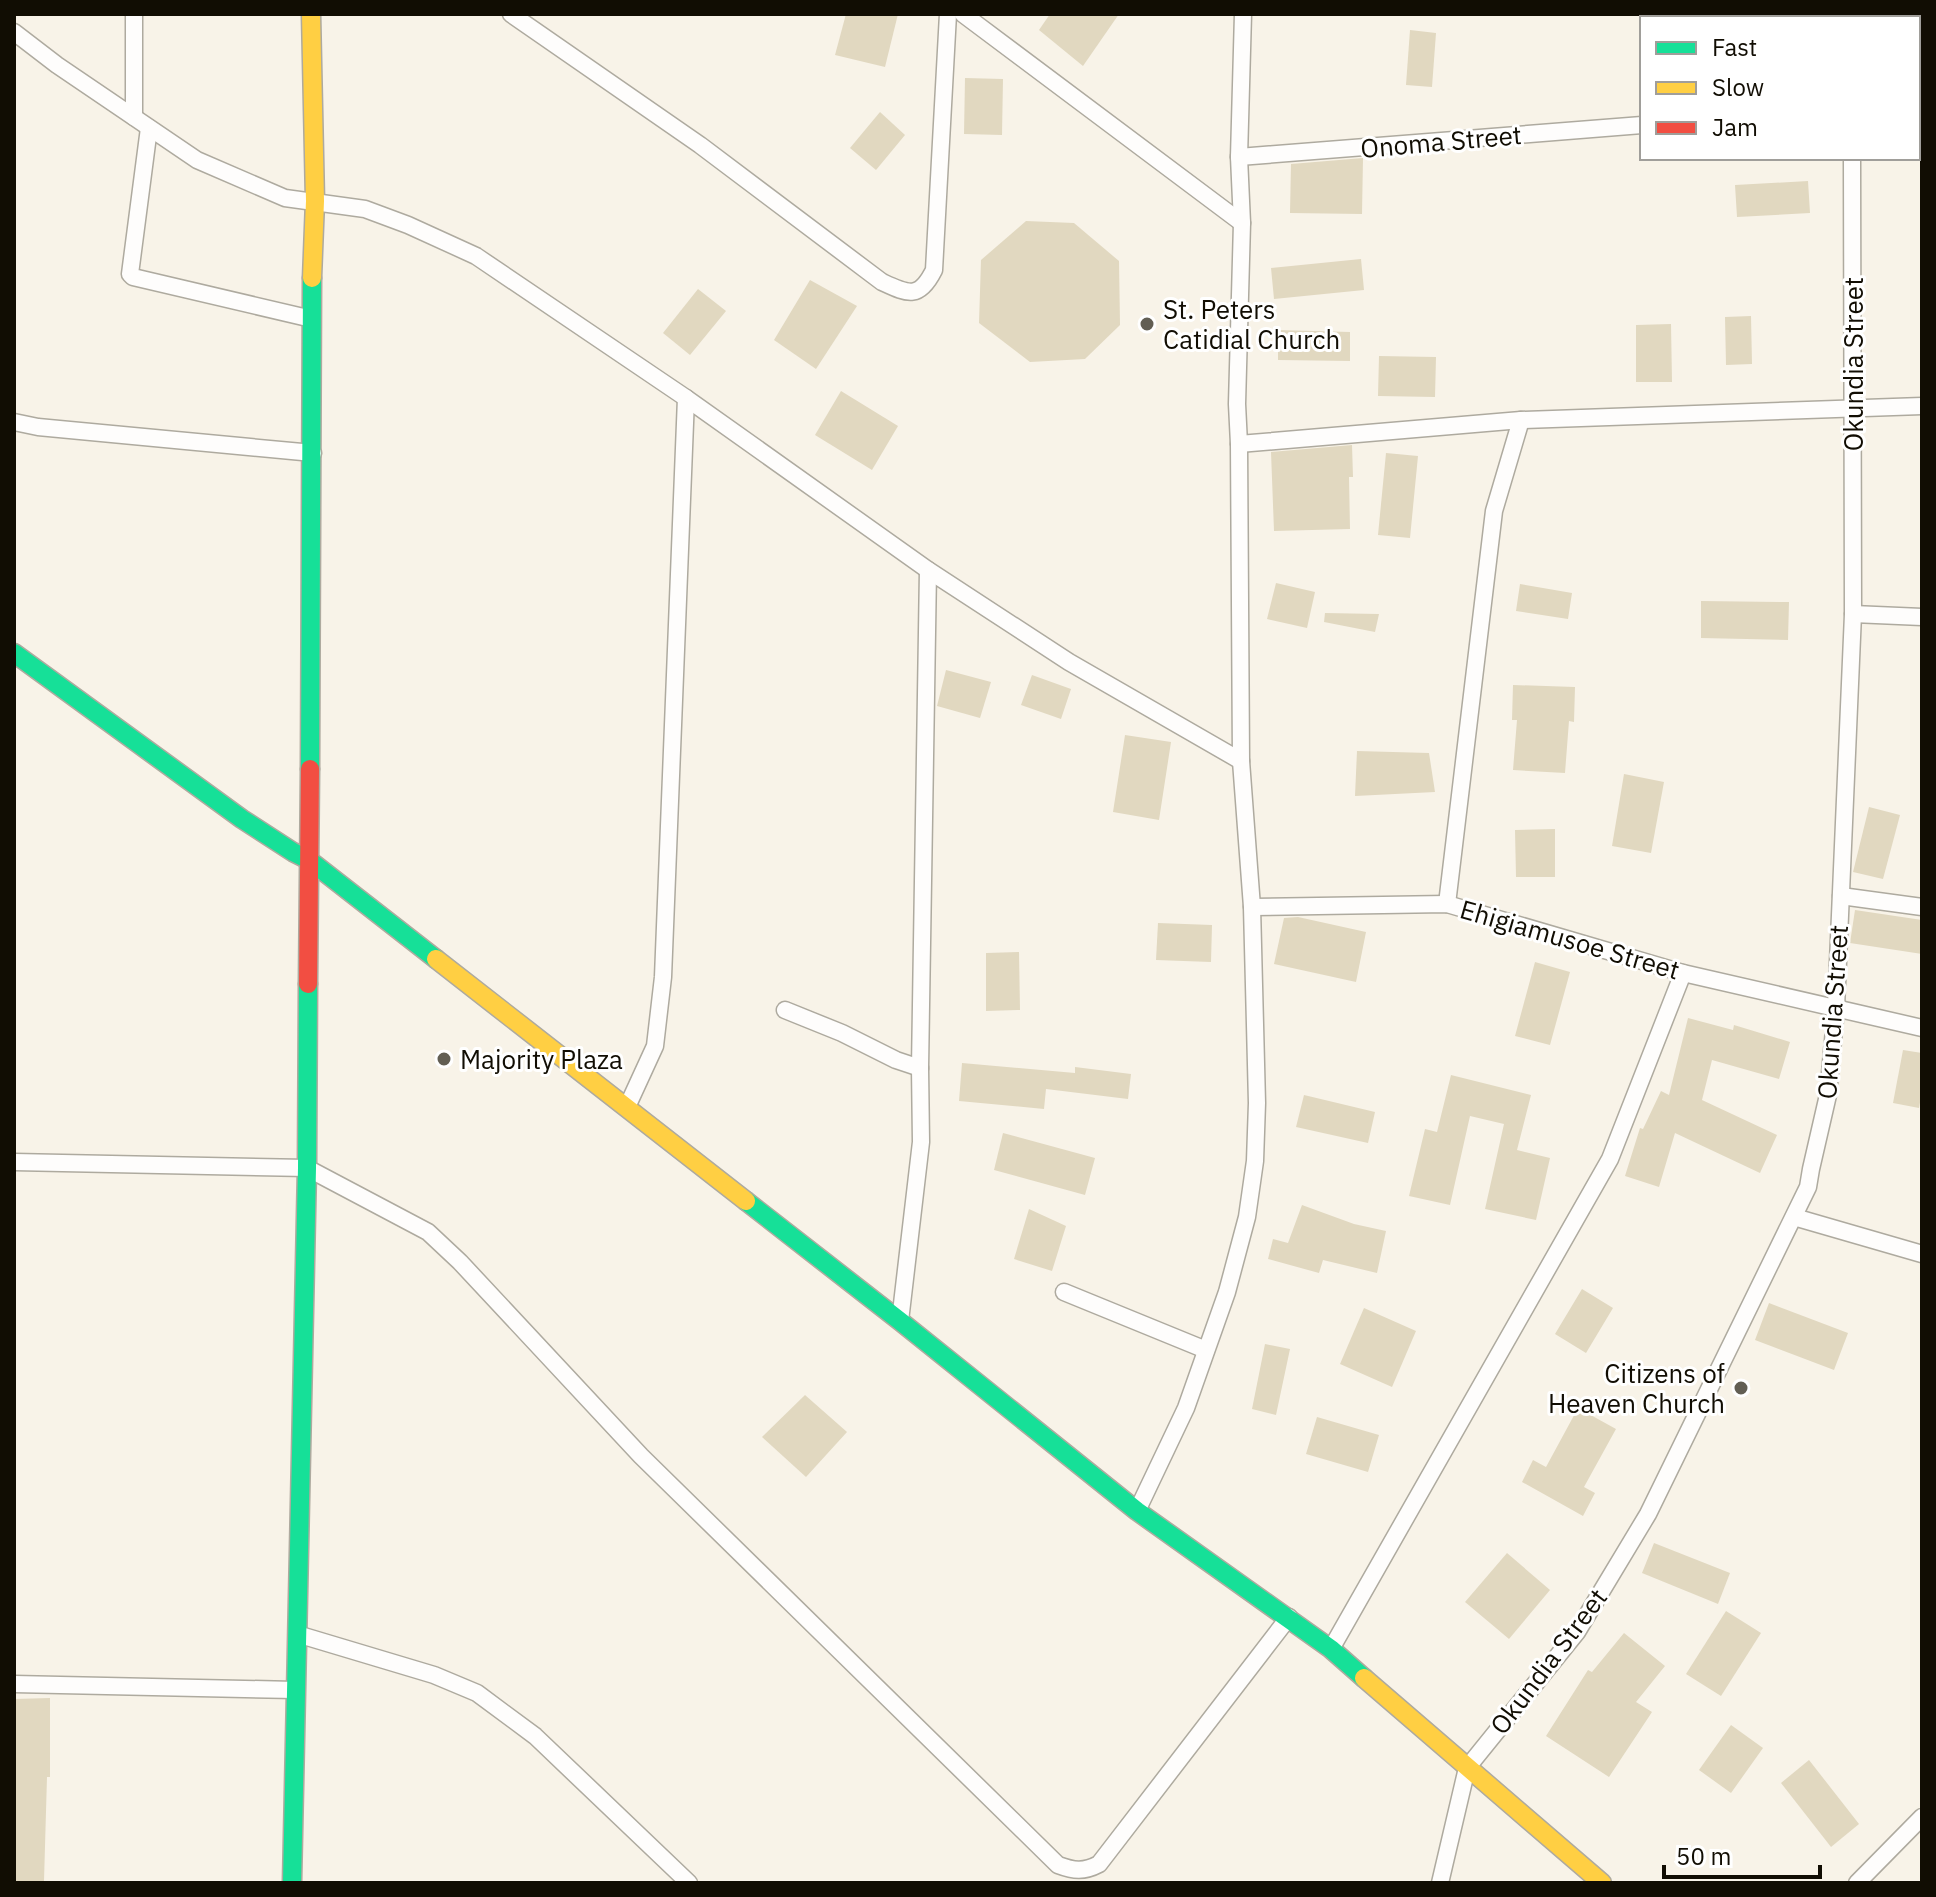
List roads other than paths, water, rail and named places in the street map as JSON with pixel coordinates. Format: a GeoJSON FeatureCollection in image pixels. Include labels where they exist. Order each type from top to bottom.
{"type":"FeatureCollection","features":[{"type":"Feature","properties":{"kind":"street"},"geometry":{"type":"LineString","coordinates":[[134,14],[134,117]]}},
{"type":"Feature","properties":{"kind":"street"},"geometry":{"type":"LineString","coordinates":[[292,1883],[307,1168],[312,263],[315,201],[311,14]]}},
{"type":"Feature","properties":{"kind":"street"},"geometry":{"type":"LineString","coordinates":[[511,14],[700,145],[882,282],[905,292],[919,290],[934,270],[948,14]]}},
{"type":"Feature","properties":{"kind":"street"},"geometry":{"type":"LineString","coordinates":[[963,14],[1242,223]]}},
{"type":"Feature","properties":{"kind":"street"},"geometry":{"type":"LineString","coordinates":[[1137,1511],[1186,1408],[1227,1292],[1247,1217],[1255,1161],[1257,1103],[1252,907],[1241,761],[1237,404],[1243,14]]}},
{"type":"Feature","properties":{"kind":"street"},"geometry":{"type":"LineString","coordinates":[[14,32],[197,160],[285,198],[365,209],[476,256],[686,398],[928,570],[1069,662],[1241,761]]}},
{"type":"Feature","properties":{"kind":"street","name":"Onoma Street"},"geometry":{"type":"LineString","coordinates":[[1239,157],[1640,125]]}},
{"type":"Feature","properties":{"kind":"street"},"geometry":{"type":"LineString","coordinates":[[149,128],[130,274],[173,288],[312,319]]}},
{"type":"Feature","properties":{"kind":"street","name":"Okundia Street"},"geometry":{"type":"LineString","coordinates":[[1467,1768],[1577,1632],[1648,1514],[1808,1187],[1828,1095],[1841,896],[1853,614],[1852,160]]}},
{"type":"Feature","properties":{"kind":"street"},"geometry":{"type":"LineString","coordinates":[[627,1107],[655,1046],[663,977],[686,398]]}},
{"type":"Feature","properties":{"kind":"street"},"geometry":{"type":"LineString","coordinates":[[1239,444],[1521,420],[1922,406]]}},
{"type":"Feature","properties":{"kind":"street"},"geometry":{"type":"LineString","coordinates":[[1447,904],[1494,511],[1521,420]]}},
{"type":"Feature","properties":{"kind":"street"},"geometry":{"type":"LineString","coordinates":[[14,422],[38,427],[313,453]]}},
{"type":"Feature","properties":{"kind":"street"},"geometry":{"type":"LineString","coordinates":[[900,1321],[921,1142],[928,570]]}},
{"type":"Feature","properties":{"kind":"street"},"geometry":{"type":"LineString","coordinates":[[1853,614],[1922,617]]}},
{"type":"Feature","properties":{"kind":"street"},"geometry":{"type":"LineString","coordinates":[[14,653],[242,819],[309,860],[900,1321],[1137,1511],[1331,1649],[1602,1883]]}},
{"type":"Feature","properties":{"kind":"street"},"geometry":{"type":"LineString","coordinates":[[1841,896],[1922,907]]}},
{"type":"Feature","properties":{"kind":"street","name":"Ehigiamusoe Street"},"geometry":{"type":"LineString","coordinates":[[1252,907],[1447,904],[1683,973],[1922,1028]]}},
{"type":"Feature","properties":{"kind":"street"},"geometry":{"type":"LineString","coordinates":[[1331,1649],[1610,1159],[1683,973]]}},
{"type":"Feature","properties":{"kind":"street"},"geometry":{"type":"LineString","coordinates":[[785,1010],[920,1068]]}},
{"type":"Feature","properties":{"kind":"street"},"geometry":{"type":"LineString","coordinates":[[14,1162],[307,1168],[428,1232],[460,1262],[641,1456],[1058,1865],[1069,1869],[1085,1871],[1099,1864],[1289,1617]]}},
{"type":"Feature","properties":{"kind":"street"},"geometry":{"type":"LineString","coordinates":[[1794,1217],[1922,1254]]}},
{"type":"Feature","properties":{"kind":"street"},"geometry":{"type":"LineString","coordinates":[[1064,1292],[1206,1350]]}},
{"type":"Feature","properties":{"kind":"street"},"geometry":{"type":"LineString","coordinates":[[297,1634],[434,1675],[477,1693],[535,1736],[689,1883]]}},
{"type":"Feature","properties":{"kind":"street"},"geometry":{"type":"LineString","coordinates":[[14,1684],[295,1690]]}},
{"type":"Feature","properties":{"kind":"street"},"geometry":{"type":"LineString","coordinates":[[1440,1883],[1467,1768]]}},
{"type":"Feature","properties":{"kind":"street"},"geometry":{"type":"LineString","coordinates":[[1857,1883],[1922,1817]]}},
{"type":"Feature","properties":{"kind":"place","name":"St. Peters Catidial Church"},"geometry":{"type":"Point","coordinates":[1147,324]}},
{"type":"Feature","properties":{"kind":"place","name":"Majority Plaza"},"geometry":{"type":"Point","coordinates":[444,1059]}},
{"type":"Feature","properties":{"kind":"place","name":"Citizens of Heaven Church"},"geometry":{"type":"Point","coordinates":[1741,1388]}}]}
